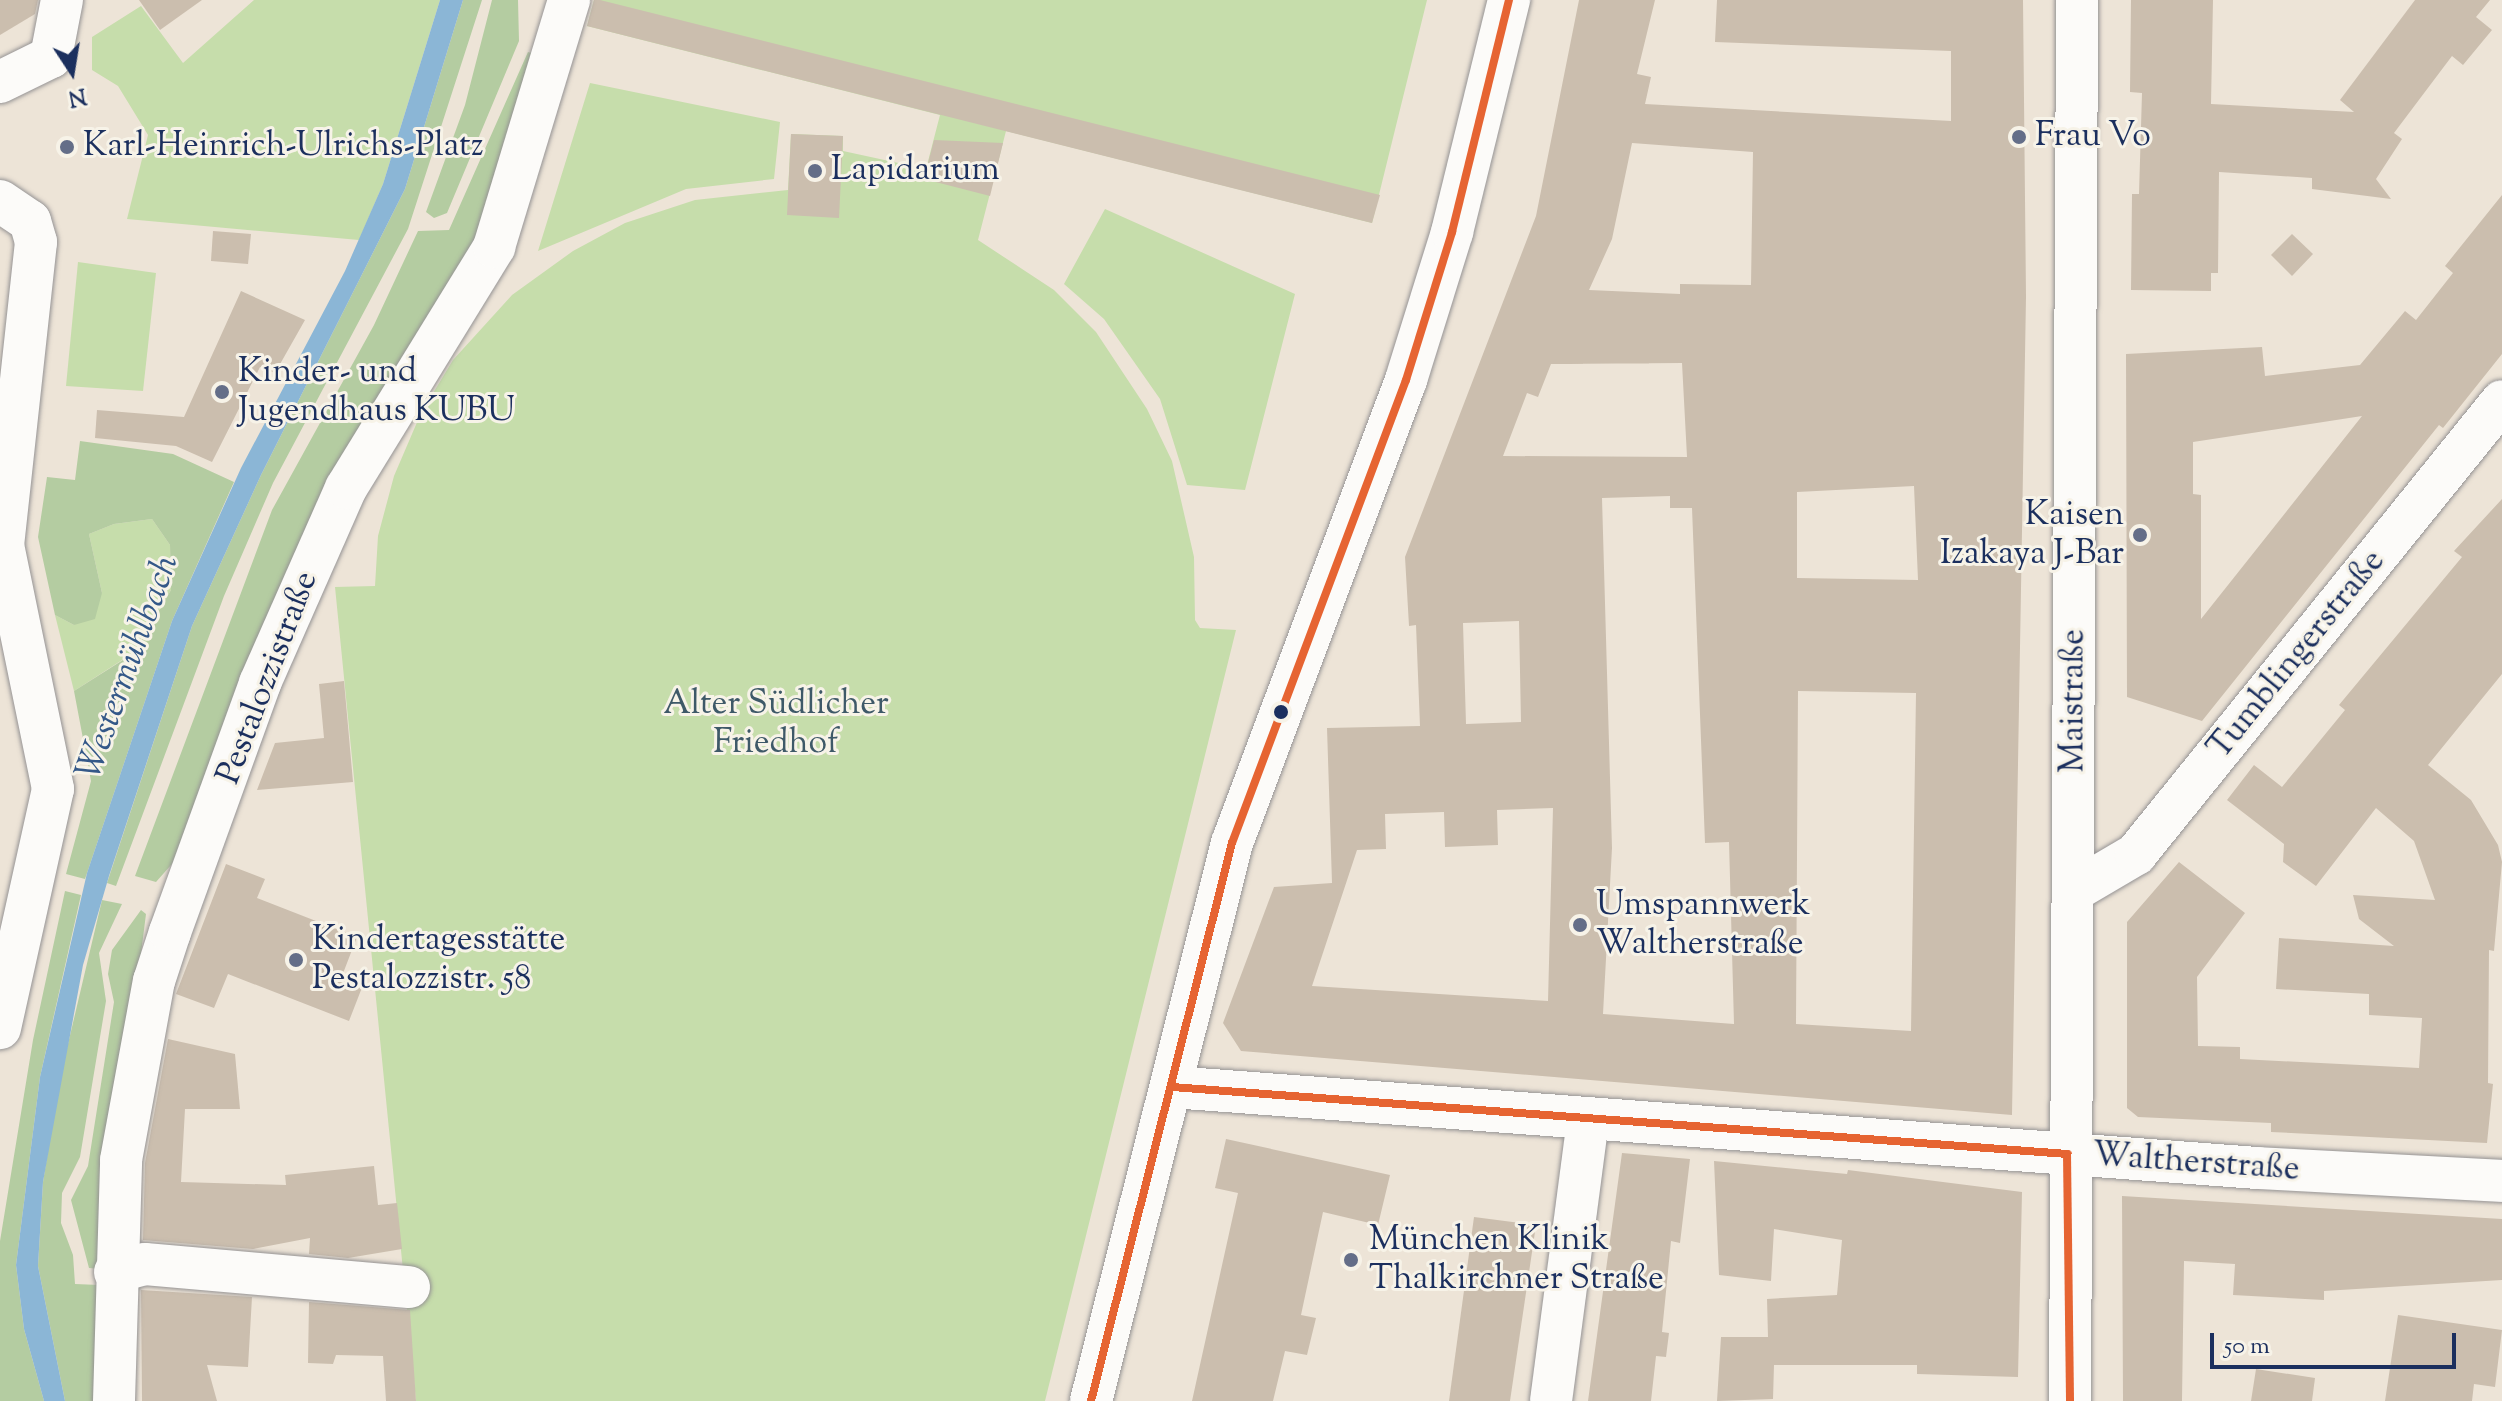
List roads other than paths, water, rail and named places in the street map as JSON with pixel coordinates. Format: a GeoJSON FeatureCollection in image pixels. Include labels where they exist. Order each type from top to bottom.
{"type":"FeatureCollection","features":[{"type":"Feature","properties":{"kind":"street"},"geometry":{"type":"LineString","coordinates":[[0,82],[47,61],[57,47],[62,0]]}},
{"type":"Feature","properties":{"kind":"street","name":"Pestalozzistraße"},"geometry":{"type":"LineString","coordinates":[[114,1401],[115,1272],[121,1160],[154,981],[260,683],[346,488],[494,247],[569,0]]}},
{"type":"Feature","properties":{"kind":"street"},"geometry":{"type":"LineString","coordinates":[[1091,1401],[1232,843],[1406,380],[1452,232],[1509,0]]}},
{"type":"Feature","properties":{"kind":"street","name":"Maistraße"},"geometry":{"type":"LineString","coordinates":[[2070,1401],[2067,1154],[2075,890],[2077,0]]}},
{"type":"Feature","properties":{"kind":"street"},"geometry":{"type":"LineString","coordinates":[[0,201],[30,221],[36,248],[2,529],[7,575],[53,789],[0,1028]]}},
{"type":"Feature","properties":{"kind":"street","name":"Tumblingerstraße"},"geometry":{"type":"LineString","coordinates":[[2075,890],[2136,854],[2502,401]]}},
{"type":"Feature","properties":{"kind":"street","name":"Waltherstraße"},"geometry":{"type":"LineString","coordinates":[[1172,1087],[2067,1154],[2502,1181]]}},
{"type":"Feature","properties":{"kind":"street"},"geometry":{"type":"LineString","coordinates":[[1551,1401],[1588,1120]]}},
{"type":"Feature","properties":{"kind":"street"},"geometry":{"type":"LineString","coordinates":[[115,1272],[145,1264],[409,1287]]}},
{"type":"Feature","properties":{"kind":"water"},"geometry":{"type":"Polygon","coordinates":[[[440,0],[463,0],[405,189],[261,475],[192,626],[109,876],[83,965],[43,1182],[38,1266],[65,1401],[44,1401],[24,1329],[16,1265],[40,1077],[87,873],[172,621],[241,468],[345,271],[383,184],[440,0]]]}},
{"type":"Feature","properties":{"kind":"place","name":"Frau Vo"},"geometry":{"type":"Point","coordinates":[2019,137]}},
{"type":"Feature","properties":{"kind":"place","name":"Karl-Heinrich-Ulrichs-Platz"},"geometry":{"type":"Point","coordinates":[67,147]}},
{"type":"Feature","properties":{"kind":"place","name":"Lapidarium"},"geometry":{"type":"Point","coordinates":[815,171]}},
{"type":"Feature","properties":{"kind":"place","name":"Kinder- und Jugendhaus KUBU"},"geometry":{"type":"Point","coordinates":[222,392]}},
{"type":"Feature","properties":{"kind":"place","name":"Kaisen Izakaya J-Bar"},"geometry":{"type":"Point","coordinates":[2140,535]}},
{"type":"Feature","properties":{"kind":"place","name":"Umspannwerk Waltherstraße"},"geometry":{"type":"Point","coordinates":[1580,925]}},
{"type":"Feature","properties":{"kind":"place","name":"Kindertagesstätte Pestalozzistr. 58"},"geometry":{"type":"Point","coordinates":[296,960]}},
{"type":"Feature","properties":{"kind":"place","name":"München Klinik Thalkirchner Straße"},"geometry":{"type":"Point","coordinates":[1351,1260]}},
{"type":"Feature","properties":{"kind":"water label","name":"Westermühlbach"},"geometry":{"type":"Point","coordinates":[129,668]}},
{"type":"Feature","properties":{"kind":"park label","name":"Alter Südlicher Friedhof"},"geometry":{"type":"Point","coordinates":[776,724]}}]}
